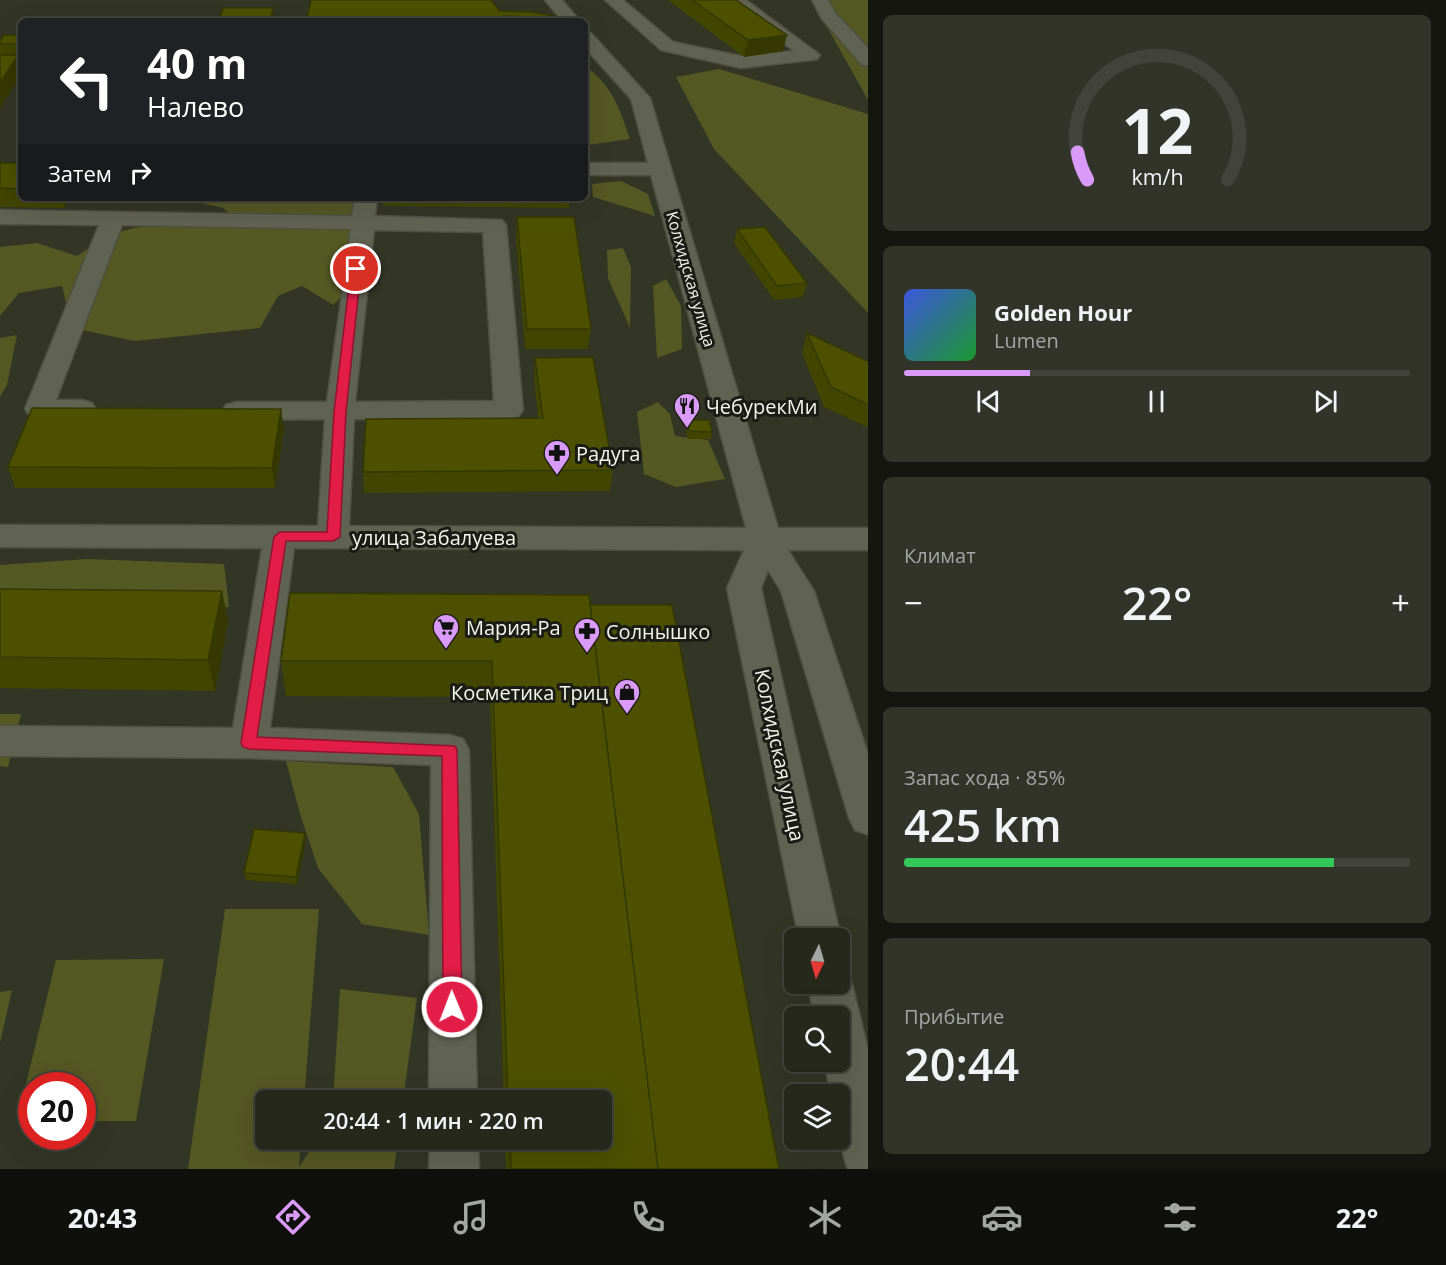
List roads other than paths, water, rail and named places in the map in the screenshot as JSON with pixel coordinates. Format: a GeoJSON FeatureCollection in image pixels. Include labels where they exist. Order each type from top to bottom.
{"type":"FeatureCollection","features":[{"type":"Feature","properties":{"kind":"street"},"geometry":{"type":"LineString","coordinates":[[553,0],[568,18]]}},
{"type":"Feature","properties":{"kind":"street"},"geometry":{"type":"LineString","coordinates":[[613,0],[667,46],[741,62],[811,55],[735,0]]}},
{"type":"Feature","properties":{"kind":"street"},"geometry":{"type":"LineString","coordinates":[[820,0],[828,15],[868,61]]}},
{"type":"Feature","properties":{"kind":"street","name":"Колхидская улица"},"geometry":{"type":"LineString","coordinates":[[589,46],[640,98],[765,538],[796,591],[859,746],[868,818]]}},
{"type":"Feature","properties":{"kind":"street"},"geometry":{"type":"LineString","coordinates":[[588,169],[660,169]]}},
{"type":"Feature","properties":{"kind":"street"},"geometry":{"type":"LineString","coordinates":[[333,537],[340,412],[364,210]]}},
{"type":"Feature","properties":{"kind":"street"},"geometry":{"type":"LineString","coordinates":[[0,216],[113,218],[364,210],[494,225],[509,410],[213,411]]}},
{"type":"Feature","properties":{"kind":"street"},"geometry":{"type":"LineString","coordinates":[[109,410],[39,409],[113,218]]}},
{"type":"Feature","properties":{"kind":"street","name":"улица Забалуева"},"geometry":{"type":"LineString","coordinates":[[0,536],[868,539]]}},
{"type":"Feature","properties":{"kind":"street"},"geometry":{"type":"LineString","coordinates":[[249,743],[280,537]]}},
{"type":"Feature","properties":{"kind":"street","name":"Колхидская улица"},"geometry":{"type":"LineString","coordinates":[[765,538],[744,588],[818,928]]}},
{"type":"Feature","properties":{"kind":"street"},"geometry":{"type":"LineString","coordinates":[[0,741],[249,743],[450,750],[453,1090]]}},
{"type":"Feature","properties":{"kind":"street"},"geometry":{"type":"LineString","coordinates":[[849,1072],[868,1161]]}},
{"type":"Feature","properties":{"kind":"street"},"geometry":{"type":"LineString","coordinates":[[454,1150],[454,1169]]}},
{"type":"Feature","properties":{"kind":"place","name":"ЧебурекМи"},"geometry":{"type":"Point","coordinates":[687,429]}},
{"type":"Feature","properties":{"kind":"place","name":"Радуга"},"geometry":{"type":"Point","coordinates":[557,476]}},
{"type":"Feature","properties":{"kind":"place","name":"Мария-Ра"},"geometry":{"type":"Point","coordinates":[446,650]}},
{"type":"Feature","properties":{"kind":"place","name":"Солнышко"},"geometry":{"type":"Point","coordinates":[587,654]}},
{"type":"Feature","properties":{"kind":"place","name":"Косметика Триц"},"geometry":{"type":"Point","coordinates":[627,715]}}]}
